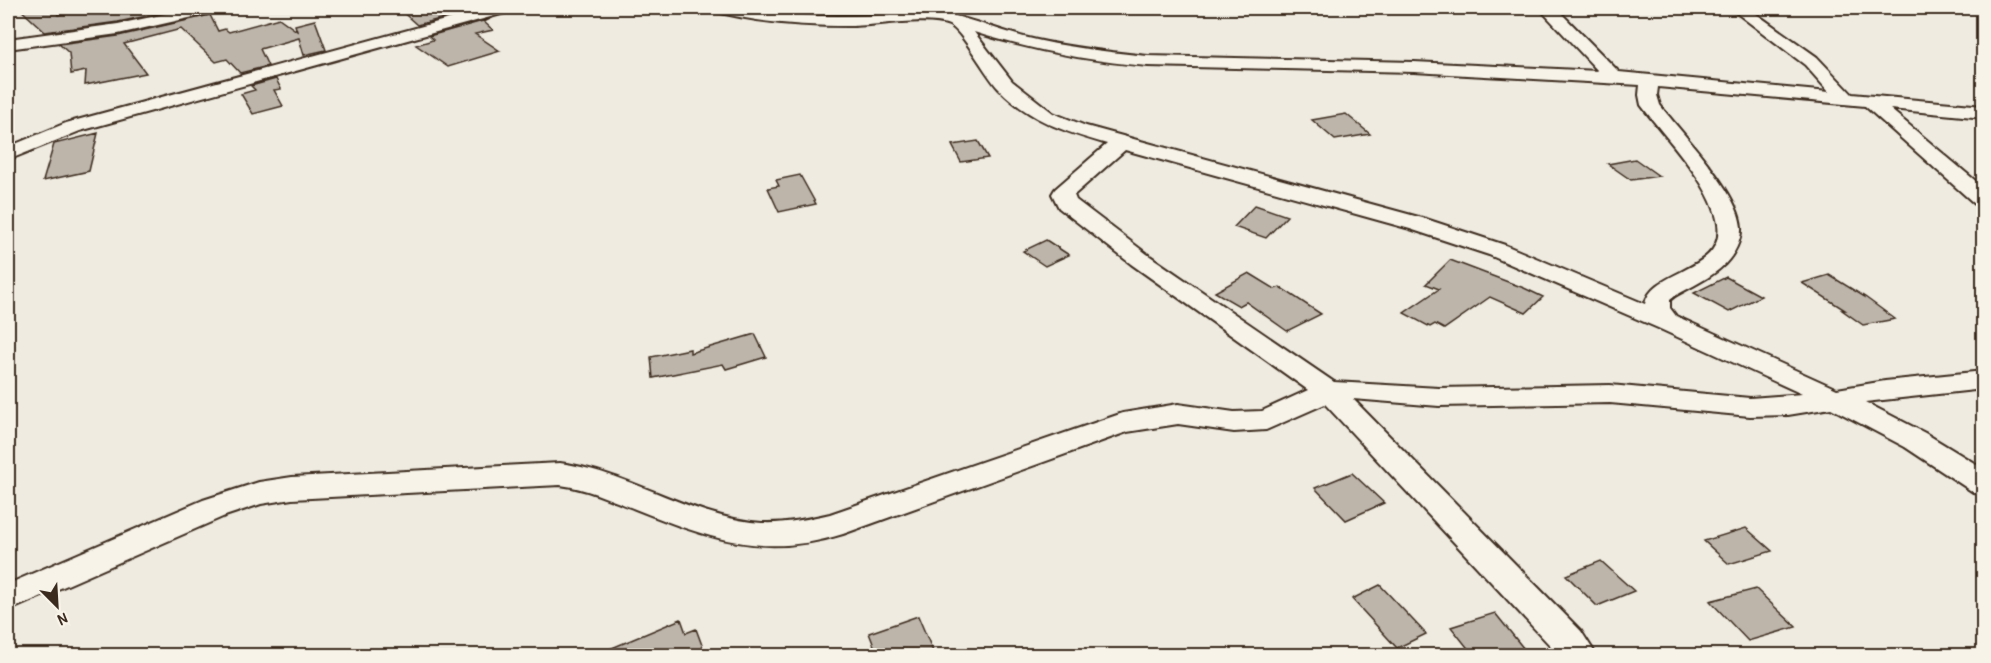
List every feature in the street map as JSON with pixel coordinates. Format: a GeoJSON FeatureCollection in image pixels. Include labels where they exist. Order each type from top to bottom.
{"type":"FeatureCollection","features":[{"type":"Feature","properties":{"kind":"street"},"geometry":{"type":"LineString","coordinates":[[8,44],[118,29],[214,8]]}},
{"type":"Feature","properties":{"kind":"street"},"geometry":{"type":"LineString","coordinates":[[8,154],[73,127],[506,8]]}},
{"type":"Feature","properties":{"kind":"street"},"geometry":{"type":"LineString","coordinates":[[719,8],[746,14],[848,22],[934,16]]}},
{"type":"Feature","properties":{"kind":"street"},"geometry":{"type":"LineString","coordinates":[[911,8],[959,24],[1069,51],[1137,60],[1277,66],[1414,68],[1614,77],[1983,112]]}},
{"type":"Feature","properties":{"kind":"street"},"geometry":{"type":"LineString","coordinates":[[1547,8],[1614,77]]}},
{"type":"Feature","properties":{"kind":"street"},"geometry":{"type":"LineString","coordinates":[[1738,8],[1811,61],[1846,99]]}},
{"type":"Feature","properties":{"kind":"street"},"geometry":{"type":"LineString","coordinates":[[959,24],[1005,85],[1033,108],[1063,125],[1418,224],[1497,250],[1667,321],[1834,399],[1915,440],[1983,484]]}},
{"type":"Feature","properties":{"kind":"street"},"geometry":{"type":"LineString","coordinates":[[1650,81],[1648,94],[1650,105],[1722,200],[1730,229],[1723,254],[1702,272],[1662,291],[1657,298],[1657,306],[1667,321]]}},
{"type":"Feature","properties":{"kind":"street"},"geometry":{"type":"LineString","coordinates":[[1872,103],[1983,200]]}},
{"type":"Feature","properties":{"kind":"street"},"geometry":{"type":"LineString","coordinates":[[1122,142],[1063,194],[1067,202],[1139,259],[1329,392],[1569,641],[1580,656]]}},
{"type":"Feature","properties":{"kind":"street"},"geometry":{"type":"LineString","coordinates":[[8,598],[214,507],[259,493],[292,488],[560,474],[593,480],[639,499],[729,530],[764,535],[798,533],[832,526],[1123,423],[1178,414],[1234,422],[1266,420],[1329,392],[1364,390],[1439,397],[1610,394],[1750,407],[1788,406],[1896,388],[1983,380]]}},
{"type":"Feature","properties":{"kind":"building"},"geometry":{"type":"Polygon","coordinates":[[[19,8],[55,8],[58,15],[91,8],[185,8],[118,22],[45,32],[19,8]]]}},
{"type":"Feature","properties":{"kind":"building"},"geometry":{"type":"Polygon","coordinates":[[[398,8],[482,8],[417,25],[398,8]]]}},
{"type":"Feature","properties":{"kind":"building"},"geometry":{"type":"Polygon","coordinates":[[[210,15],[218,31],[225,29],[229,32],[279,18],[297,31],[295,25],[315,20],[326,50],[304,55],[299,38],[260,49],[268,66],[240,73],[227,59],[216,62],[181,29],[124,44],[146,73],[85,85],[86,71],[71,74],[69,53],[59,44],[118,36],[210,15]]]}},
{"type":"Feature","properties":{"kind":"building"},"geometry":{"type":"Polygon","coordinates":[[[490,19],[484,22],[493,30],[475,34],[500,51],[448,67],[416,45],[433,40],[429,36],[490,19]]]}},
{"type":"Feature","properties":{"kind":"building"},"geometry":{"type":"Polygon","coordinates":[[[276,79],[281,89],[274,90],[283,106],[253,114],[241,94],[255,90],[251,86],[276,79]]]}},
{"type":"Feature","properties":{"kind":"building"},"geometry":{"type":"Polygon","coordinates":[[[1346,114],[1370,134],[1335,140],[1312,120],[1346,114]]]}},
{"type":"Feature","properties":{"kind":"building"},"geometry":{"type":"Polygon","coordinates":[[[98,133],[89,171],[43,181],[54,144],[98,133]]]}},
{"type":"Feature","properties":{"kind":"building"},"geometry":{"type":"Polygon","coordinates":[[[978,141],[988,158],[961,162],[952,145],[978,141]]]}},
{"type":"Feature","properties":{"kind":"building"},"geometry":{"type":"Polygon","coordinates":[[[1635,159],[1659,176],[1631,180],[1608,164],[1635,159]]]}},
{"type":"Feature","properties":{"kind":"building"},"geometry":{"type":"Polygon","coordinates":[[[800,175],[816,204],[779,212],[768,188],[779,186],[776,180],[800,175]]]}},
{"type":"Feature","properties":{"kind":"building"},"geometry":{"type":"Polygon","coordinates":[[[1255,205],[1287,216],[1266,238],[1234,227],[1255,205]]]}},
{"type":"Feature","properties":{"kind":"building"},"geometry":{"type":"Polygon","coordinates":[[[1046,240],[1069,255],[1045,266],[1023,251],[1046,240]]]}},
{"type":"Feature","properties":{"kind":"building"},"geometry":{"type":"Polygon","coordinates":[[[1450,260],[1543,297],[1526,313],[1490,297],[1444,329],[1435,324],[1430,327],[1404,313],[1439,289],[1426,284],[1450,260]]]}},
{"type":"Feature","properties":{"kind":"building"},"geometry":{"type":"Polygon","coordinates":[[[1249,273],[1275,289],[1280,287],[1321,314],[1287,331],[1246,302],[1239,306],[1215,292],[1249,273]]]}},
{"type":"Feature","properties":{"kind":"building"},"geometry":{"type":"Polygon","coordinates":[[[1829,275],[1895,319],[1863,325],[1842,310],[1845,310],[1802,283],[1829,275]]]}},
{"type":"Feature","properties":{"kind":"building"},"geometry":{"type":"Polygon","coordinates":[[[1726,277],[1761,296],[1729,312],[1694,293],[1726,277]]]}},
{"type":"Feature","properties":{"kind":"building"},"geometry":{"type":"Polygon","coordinates":[[[755,334],[766,357],[726,369],[723,364],[653,378],[651,357],[690,349],[690,353],[755,334]]]}},
{"type":"Feature","properties":{"kind":"building"},"geometry":{"type":"Polygon","coordinates":[[[1352,473],[1384,503],[1346,520],[1315,488],[1352,473]]]}},
{"type":"Feature","properties":{"kind":"building"},"geometry":{"type":"Polygon","coordinates":[[[1746,528],[1772,551],[1729,564],[1704,541],[1746,528]]]}},
{"type":"Feature","properties":{"kind":"building"},"geometry":{"type":"Polygon","coordinates":[[[1601,561],[1634,591],[1597,606],[1566,575],[1601,561]]]}},
{"type":"Feature","properties":{"kind":"building"},"geometry":{"type":"Polygon","coordinates":[[[1380,585],[1426,634],[1397,648],[1352,599],[1380,585]]]}},
{"type":"Feature","properties":{"kind":"building"},"geometry":{"type":"Polygon","coordinates":[[[1756,589],[1796,627],[1748,641],[1710,601],[1756,589]]]}},
{"type":"Feature","properties":{"kind":"building"},"geometry":{"type":"Polygon","coordinates":[[[1495,613],[1524,649],[1506,656],[1474,656],[1451,627],[1495,613]]]}},
{"type":"Feature","properties":{"kind":"building"},"geometry":{"type":"Polygon","coordinates":[[[918,616],[935,656],[878,656],[869,633],[918,616]]]}},
{"type":"Feature","properties":{"kind":"building"},"geometry":{"type":"Polygon","coordinates":[[[681,619],[686,633],[696,629],[706,656],[593,656],[681,619]]]}}]}
